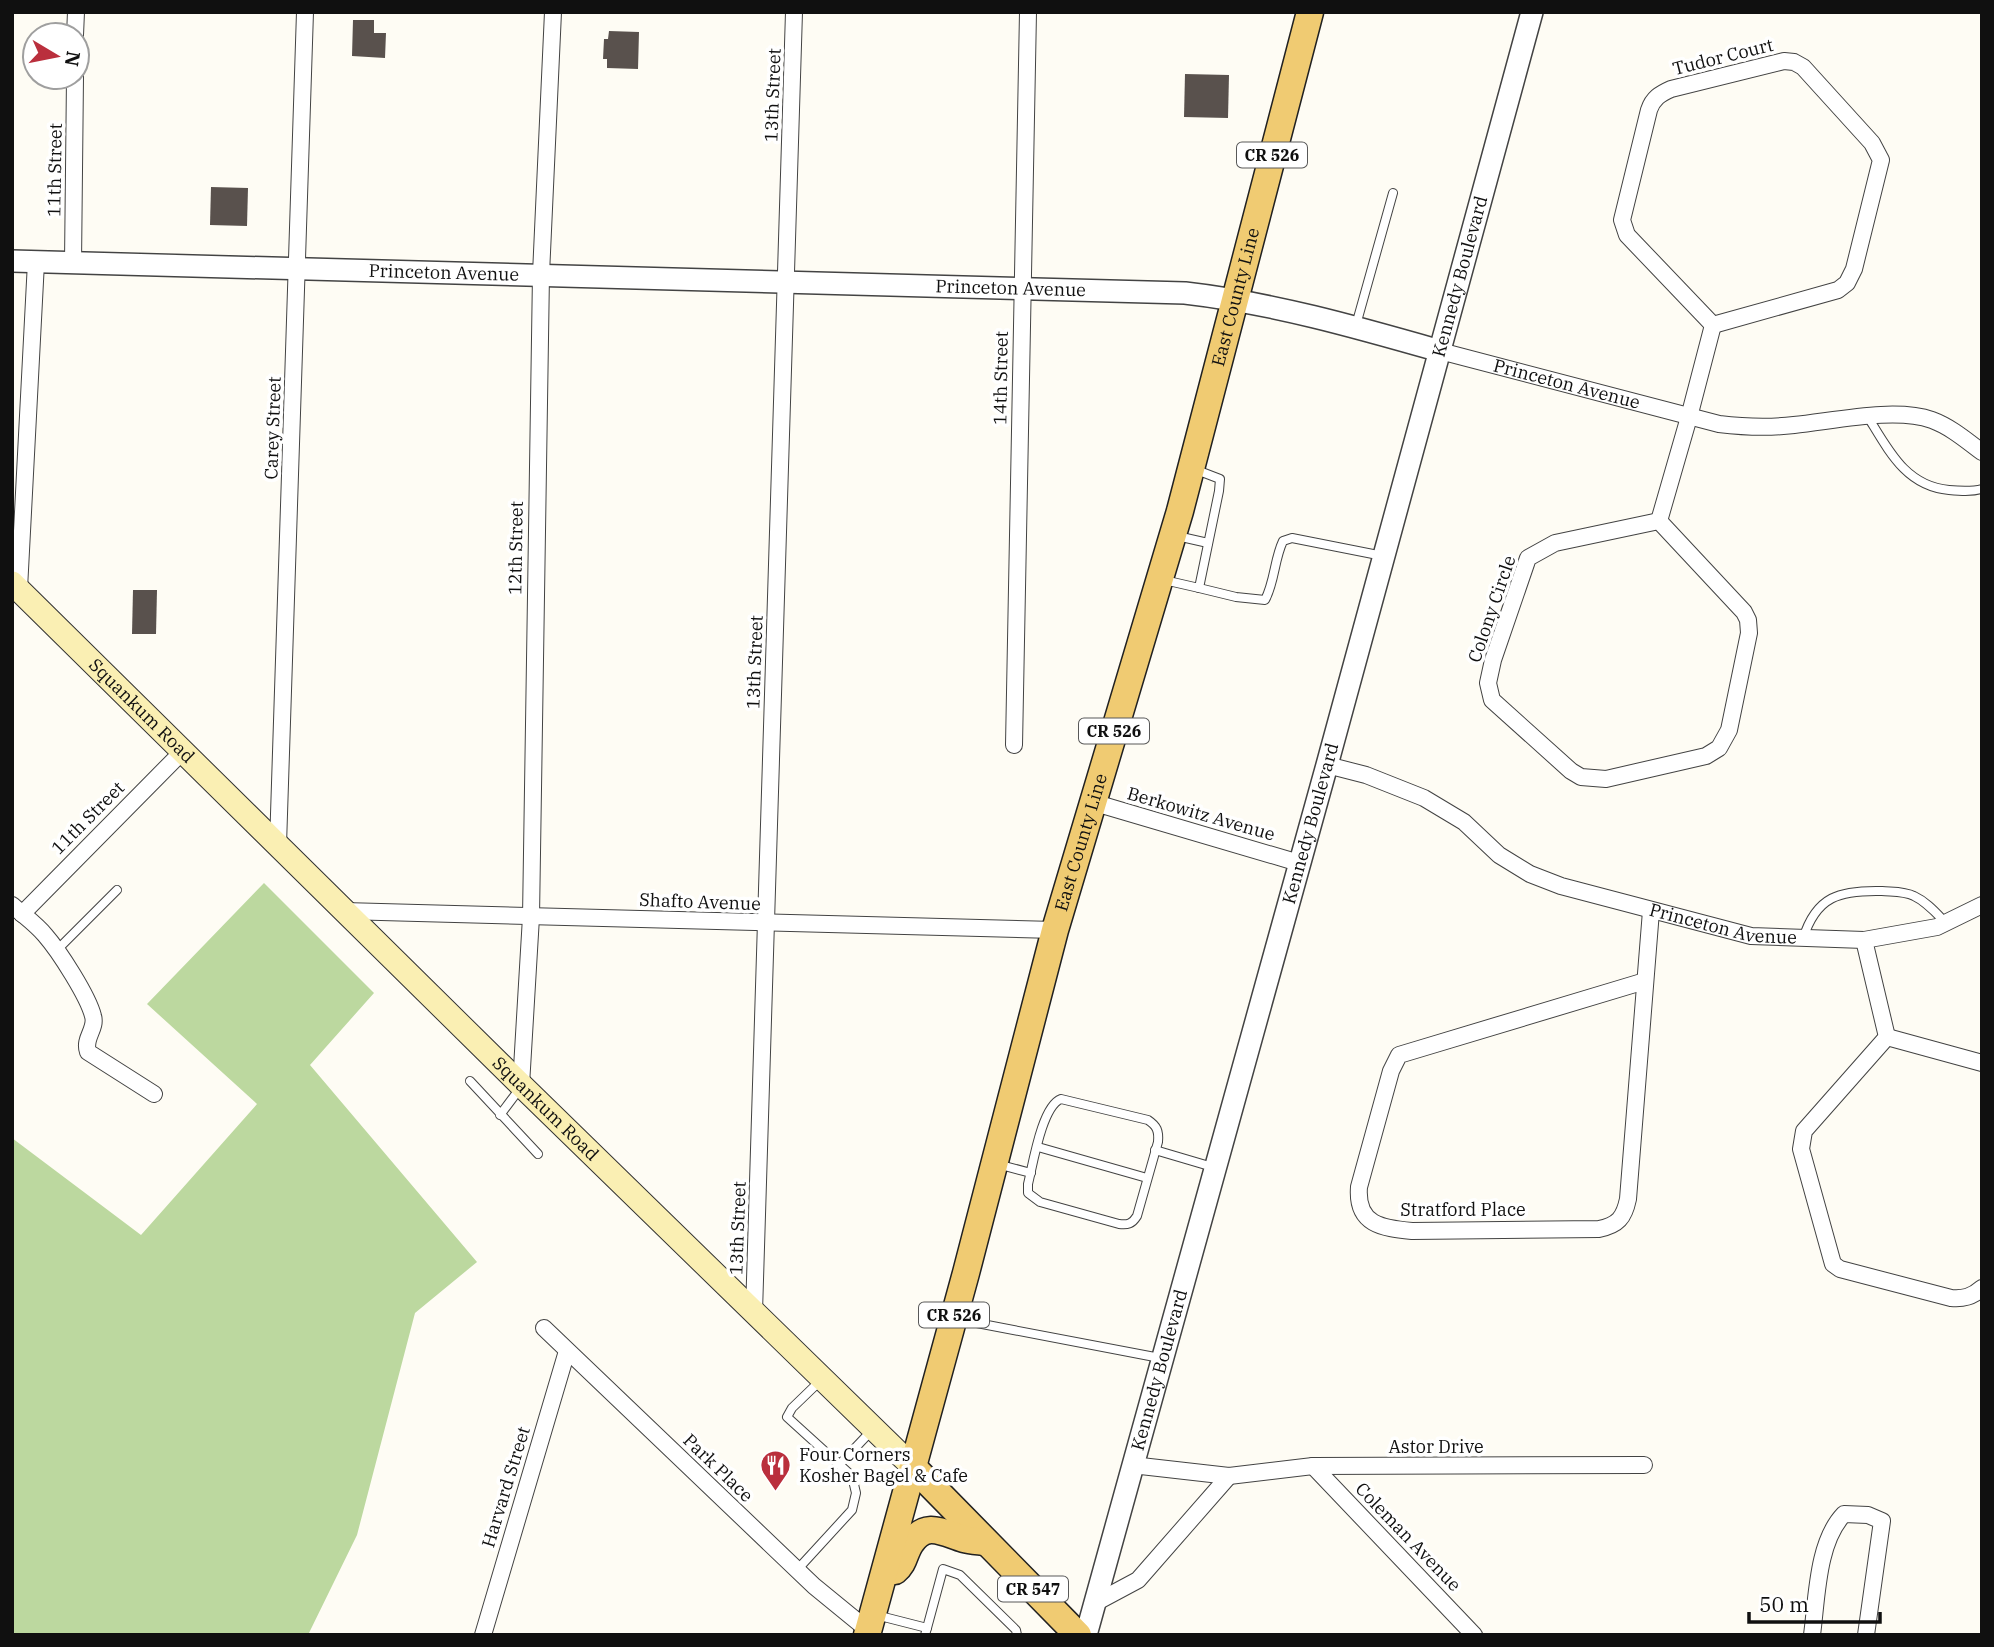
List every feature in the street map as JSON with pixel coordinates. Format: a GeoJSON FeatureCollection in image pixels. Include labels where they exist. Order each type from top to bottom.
{"type":"FeatureCollection","features":[{"type":"Feature","properties":{"kind":"main road","name":"East County Line"},"geometry":{"type":"LineString","coordinates":[[870,1627],[1055,930],[1192,468],[1310,12]]}},
{"type":"Feature","properties":{"kind":"main road","name":"Squankum Road"},"geometry":{"type":"LineString","coordinates":[[16,586],[344,911],[874,1428],[1078,1635]]}},
{"type":"Feature","properties":{"kind":"main road"},"geometry":{"type":"LineString","coordinates":[[883,1581],[902,1566],[913,1540],[922,1532],[931,1529],[943,1530],[965,1539],[987,1543]]}},
{"type":"Feature","properties":{"kind":"street","name":"Carey Street"},"geometry":{"type":"LineString","coordinates":[[278,845],[305,12]]}},
{"type":"Feature","properties":{"kind":"street","name":"12th Street"},"geometry":{"type":"LineString","coordinates":[[522,1085],[531,917],[541,274],[553,12]]}},
{"type":"Feature","properties":{"kind":"street","name":"13th Street"},"geometry":{"type":"LineString","coordinates":[[754,1312],[794,12]]}},
{"type":"Feature","properties":{"kind":"street","name":"14th Street"},"geometry":{"type":"LineString","coordinates":[[1014,745],[1028,12]]}},
{"type":"Feature","properties":{"kind":"street","name":"Kennedy Boulevard"},"geometry":{"type":"LineString","coordinates":[[1086,1635],[1532,12]]}},
{"type":"Feature","properties":{"kind":"street","name":"Tudor Court"},"geometry":{"type":"LineString","coordinates":[[1794,62],[1803,67],[1872,143],[1881,160],[1854,269],[1847,283],[1838,290],[1713,325],[1627,235],[1622,220],[1651,102],[1671,89],[1773,63],[1794,62]]}},
{"type":"Feature","properties":{"kind":"street","name":"11th Street"},"geometry":{"type":"LineString","coordinates":[[73,262],[75,91]]}},
{"type":"Feature","properties":{"kind":"street","name":"Princeton Avenue"},"geometry":{"type":"LineString","coordinates":[[12,261],[1185,293],[1235,299],[1355,327],[1720,424],[1749,427],[1792,426],[1868,416],[1903,416],[1932,420],[1960,435],[1982,452]]}},
{"type":"Feature","properties":{"kind":"street"},"geometry":{"type":"LineString","coordinates":[[16,586],[36,261]]}},
{"type":"Feature","properties":{"kind":"street"},"geometry":{"type":"LineString","coordinates":[[1659,521],[1713,325]]}},
{"type":"Feature","properties":{"kind":"street","name":"Colony Circle"},"geometry":{"type":"LineString","coordinates":[[1659,521],[1744,612],[1748,620],[1749,633],[1729,730],[1719,748],[1706,756],[1606,779],[1581,777],[1492,700],[1488,683],[1493,660],[1528,558],[1555,543],[1659,521]]}},
{"type":"Feature","properties":{"kind":"street","name":"11th Street"},"geometry":{"type":"LineString","coordinates":[[17,910],[183,751]]}},
{"type":"Feature","properties":{"kind":"street","name":"Princeton Avenue"},"geometry":{"type":"LineString","coordinates":[[1327,765],[1366,775],[1424,798],[1464,822],[1499,855],[1530,874],[1561,886],[1751,936],[1802,940],[1864,940],[1947,923],[1982,905]]}},
{"type":"Feature","properties":{"kind":"street","name":"Berkowitz Avenue"},"geometry":{"type":"LineString","coordinates":[[1092,802],[1299,863]]}},
{"type":"Feature","properties":{"kind":"street"},"geometry":{"type":"LineString","coordinates":[[17,910],[45,935],[86,997],[94,1018],[94,1025],[87,1037],[88,1052],[153,1094]]}},
{"type":"Feature","properties":{"kind":"street","name":"Shafto Avenue"},"geometry":{"type":"LineString","coordinates":[[344,911],[1055,930]]}},
{"type":"Feature","properties":{"kind":"street","name":"Stratford Place"},"geometry":{"type":"LineString","coordinates":[[1645,981],[1399,1055],[1391,1071],[1359,1187],[1358,1198],[1369,1219],[1384,1229],[1412,1231],[1599,1230],[1619,1222],[1624,1215],[1628,1199],[1651,911]]}},
{"type":"Feature","properties":{"kind":"street"},"geometry":{"type":"LineString","coordinates":[[1864,940],[1887,1037]]}},
{"type":"Feature","properties":{"kind":"street"},"geometry":{"type":"LineString","coordinates":[[1887,1037],[1982,1063]]}},
{"type":"Feature","properties":{"kind":"street"},"geometry":{"type":"LineString","coordinates":[[1887,1037],[1804,1131],[1801,1139],[1801,1149],[1833,1264],[1840,1269],[1951,1298],[1964,1299],[1982,1288]]}},
{"type":"Feature","properties":{"kind":"street","name":"Park Place"},"geometry":{"type":"LineString","coordinates":[[544,1328],[797,1570],[870,1627]]}},
{"type":"Feature","properties":{"kind":"street","name":"Harvard Street"},"geometry":{"type":"LineString","coordinates":[[483,1635],[567,1351]]}},
{"type":"Feature","properties":{"kind":"street","name":"Astor Drive"},"geometry":{"type":"LineString","coordinates":[[1132,1465],[1229,1476],[1313,1466],[1644,1465]]}},
{"type":"Feature","properties":{"kind":"street","name":"Coleman Avenue"},"geometry":{"type":"LineString","coordinates":[[1313,1466],[1474,1635]]}},
{"type":"Feature","properties":{"kind":"street"},"geometry":{"type":"LineString","coordinates":[[1096,1603],[1138,1580],[1229,1476]]}},
{"type":"Feature","properties":{"kind":"street"},"geometry":{"type":"LineString","coordinates":[[1812,1635],[1824,1549],[1835,1523],[1844,1514],[1868,1515],[1882,1521],[1866,1635]]}},
{"type":"Feature","properties":{"kind":"lane"},"geometry":{"type":"LineString","coordinates":[[1355,327],[1393,193]]}},
{"type":"Feature","properties":{"kind":"lane"},"geometry":{"type":"LineString","coordinates":[[1868,416],[1887,447],[1911,477],[1932,488],[1982,489]]}},
{"type":"Feature","properties":{"kind":"lane"},"geometry":{"type":"LineString","coordinates":[[1192,468],[1220,479],[1199,588]]}},
{"type":"Feature","properties":{"kind":"lane"},"geometry":{"type":"LineString","coordinates":[[1173,535],[1208,542]]}},
{"type":"Feature","properties":{"kind":"lane"},"geometry":{"type":"LineString","coordinates":[[1160,579],[1236,597],[1265,600],[1272,586],[1279,548],[1283,541],[1292,538],[1383,555]]}},
{"type":"Feature","properties":{"kind":"lane"},"geometry":{"type":"LineString","coordinates":[[56,951],[117,890]]}},
{"type":"Feature","properties":{"kind":"lane"},"geometry":{"type":"LineString","coordinates":[[1802,940],[1808,921],[1817,910],[1829,900],[1853,891],[1898,892],[1913,896],[1929,906],[1947,923]]}},
{"type":"Feature","properties":{"kind":"lane"},"geometry":{"type":"LineString","coordinates":[[470,1081],[538,1154]]}},
{"type":"Feature","properties":{"kind":"lane"},"geometry":{"type":"LineString","coordinates":[[500,1115],[522,1085]]}},
{"type":"Feature","properties":{"kind":"lane"},"geometry":{"type":"LineString","coordinates":[[1061,1099],[1148,1121],[1155,1125],[1159,1132],[1155,1150],[1137,1216],[1127,1225],[1032,1198],[1028,1193],[1049,1108],[1061,1099]]}},
{"type":"Feature","properties":{"kind":"lane"},"geometry":{"type":"LineString","coordinates":[[1038,1147],[1147,1178]]}},
{"type":"Feature","properties":{"kind":"lane"},"geometry":{"type":"LineString","coordinates":[[1155,1150],[1216,1168]]}},
{"type":"Feature","properties":{"kind":"lane"},"geometry":{"type":"LineString","coordinates":[[994,1164],[1031,1173]]}},
{"type":"Feature","properties":{"kind":"lane"},"geometry":{"type":"LineString","coordinates":[[953,1318],[1161,1358]]}},
{"type":"Feature","properties":{"kind":"lane"},"geometry":{"type":"LineString","coordinates":[[797,1570],[852,1510],[856,1493],[852,1476],[787,1417],[792,1408],[822,1379]]}},
{"type":"Feature","properties":{"kind":"lane"},"geometry":{"type":"LineString","coordinates":[[839,1465],[874,1428]]}},
{"type":"Feature","properties":{"kind":"lane"},"geometry":{"type":"LineString","coordinates":[[870,1627],[926,1632],[943,1569],[960,1575],[1016,1630],[1017,1635]]}},
{"type":"Feature","properties":{"kind":"green space"},"geometry":{"type":"Polygon","coordinates":[[[264,883],[374,993],[310,1065],[477,1262],[415,1313],[357,1535],[308,1635],[12,1635],[12,1138],[141,1235],[257,1104],[147,1004],[264,883]]]}},
{"type":"Feature","properties":{"kind":"building"},"geometry":{"type":"Polygon","coordinates":[[[353,20],[374,20],[374,33],[386,33],[385,58],[352,56],[353,20]]]}},
{"type":"Feature","properties":{"kind":"building"},"geometry":{"type":"Polygon","coordinates":[[[609,31],[639,32],[638,69],[607,68],[607,59],[603,59],[604,39],[608,39],[609,31]]]}},
{"type":"Feature","properties":{"kind":"building"},"geometry":{"type":"Polygon","coordinates":[[[1185,74],[1229,75],[1228,118],[1184,117],[1185,74]]]}},
{"type":"Feature","properties":{"kind":"building"},"geometry":{"type":"Polygon","coordinates":[[[211,187],[248,188],[247,226],[210,225],[211,187]]]}},
{"type":"Feature","properties":{"kind":"building"},"geometry":{"type":"Polygon","coordinates":[[[133,590],[157,590],[156,634],[132,634],[133,590]]]}},
{"type":"Feature","properties":{"kind":"place","name":"Four Corners Kosher Bagel & Cafe"},"geometry":{"type":"Point","coordinates":[776,1492]}}]}
